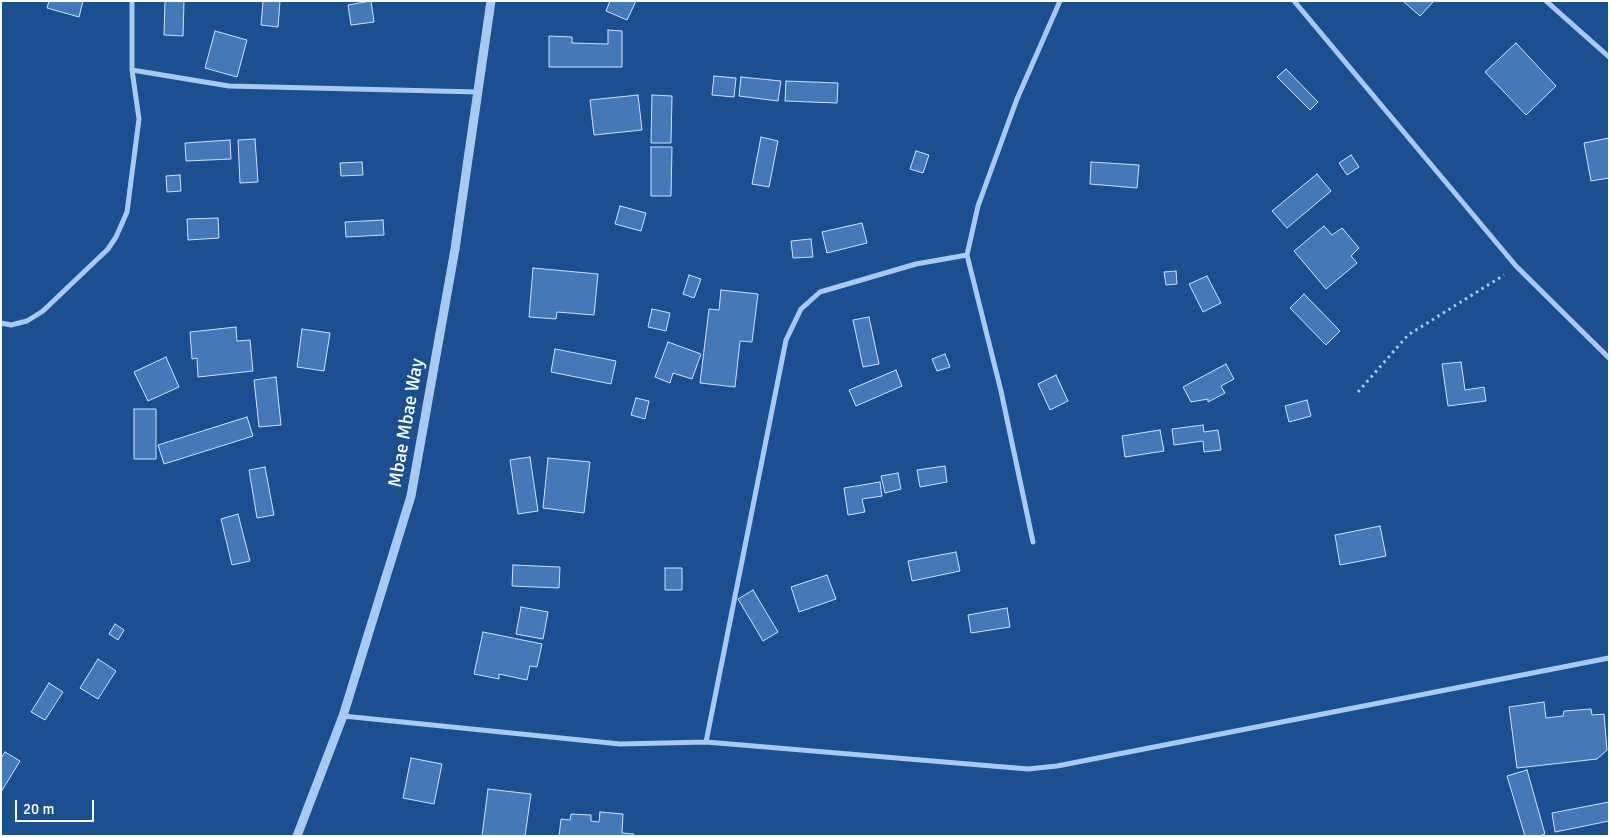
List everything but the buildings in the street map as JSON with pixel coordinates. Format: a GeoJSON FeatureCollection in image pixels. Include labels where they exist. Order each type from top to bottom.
{"type":"FeatureCollection","features":[{"type":"Feature","properties":{"kind":"street"},"geometry":{"type":"LineString","coordinates":[[1,323],[11,325],[27,321],[43,311],[108,249],[116,237],[127,212],[139,119],[132,70],[132,1]]}},
{"type":"Feature","properties":{"kind":"street","name":"Mbae Mbae Way"},"geometry":{"type":"LineString","coordinates":[[297,836],[343,716],[410,496],[455,249],[491,1]]}},
{"type":"Feature","properties":{"kind":"street"},"geometry":{"type":"LineString","coordinates":[[1033,542],[1001,391],[968,255],[981,197],[1018,99],[1060,1]]}},
{"type":"Feature","properties":{"kind":"street"},"geometry":{"type":"LineString","coordinates":[[1294,1],[1516,266],[1609,358]]}},
{"type":"Feature","properties":{"kind":"street"},"geometry":{"type":"LineString","coordinates":[[1546,1],[1609,57]]}},
{"type":"Feature","properties":{"kind":"street"},"geometry":{"type":"LineString","coordinates":[[132,70],[229,86],[478,92]]}},
{"type":"Feature","properties":{"kind":"street"},"geometry":{"type":"LineString","coordinates":[[706,742],[786,340],[801,309],[820,292],[916,264],[968,255]]}},
{"type":"Feature","properties":{"kind":"street"},"geometry":{"type":"LineString","coordinates":[[343,716],[620,744],[706,742],[1004,768],[1038,768],[1057,766],[1609,658]]}},
{"type":"Feature","properties":{"kind":"path"},"geometry":{"type":"LineString","coordinates":[[1358,392],[1408,334],[1516,266]]}}]}
